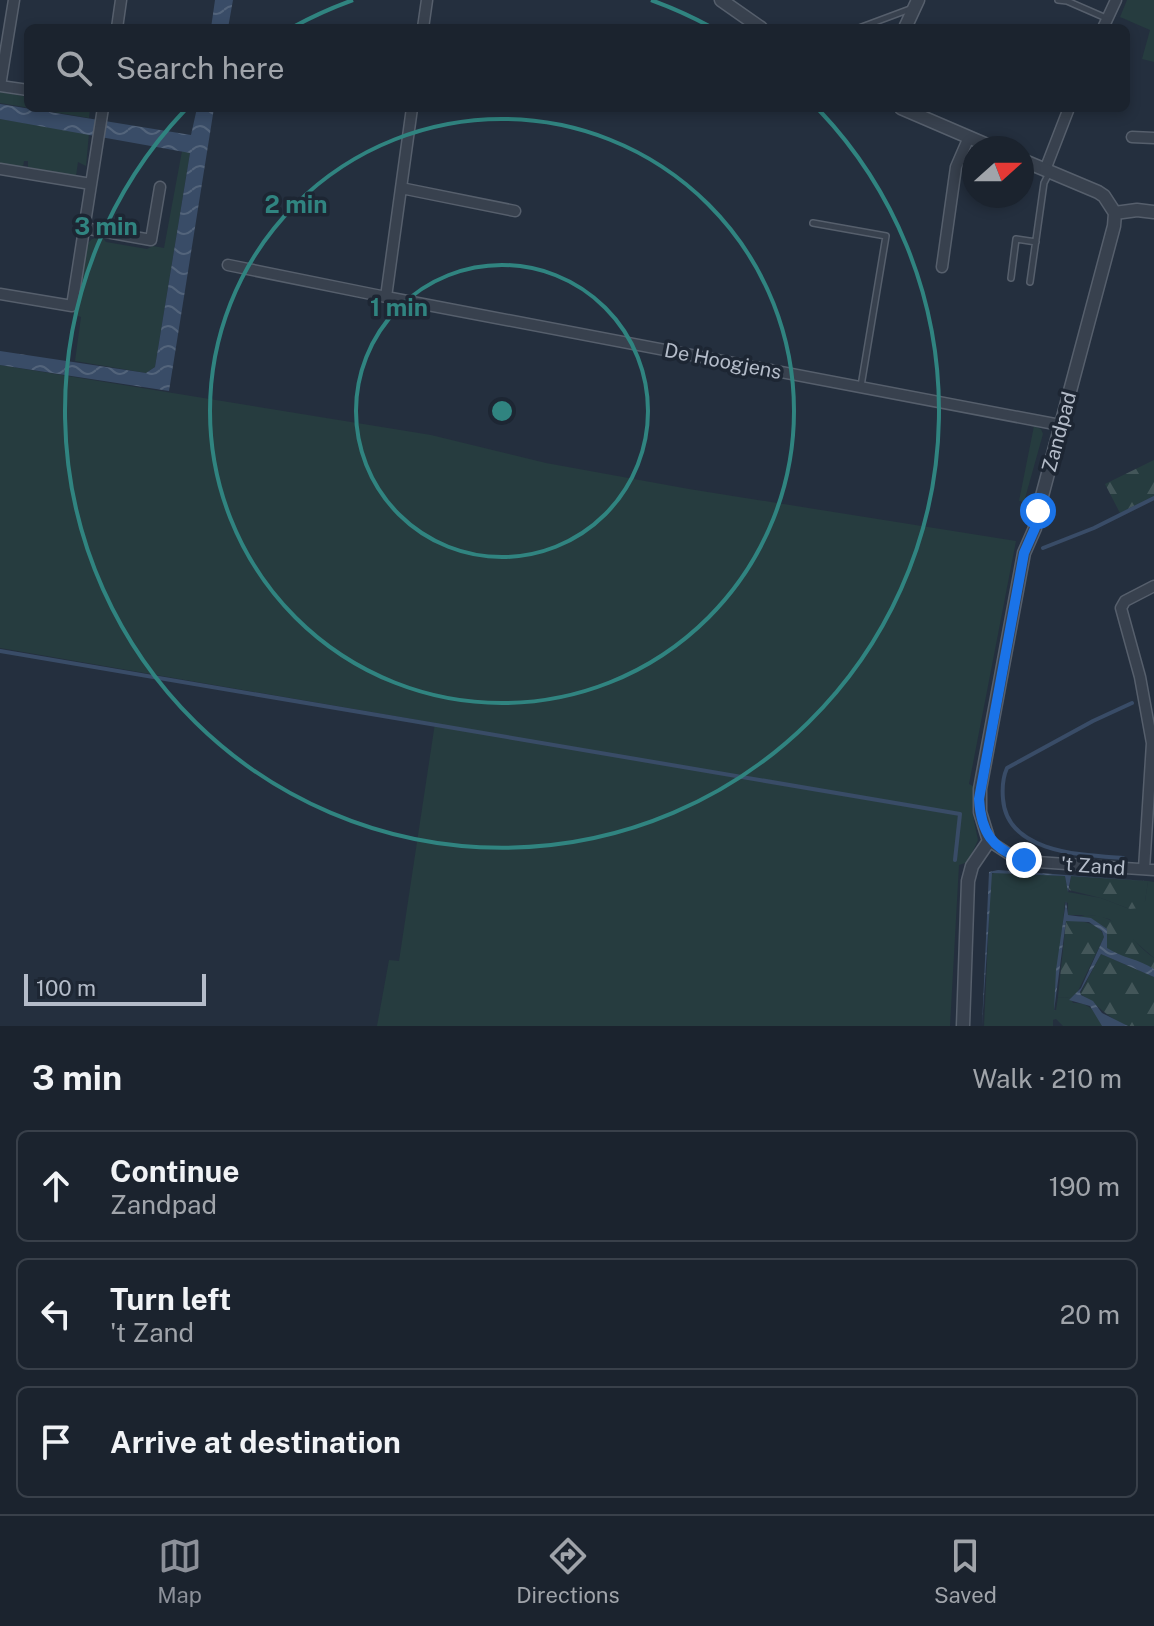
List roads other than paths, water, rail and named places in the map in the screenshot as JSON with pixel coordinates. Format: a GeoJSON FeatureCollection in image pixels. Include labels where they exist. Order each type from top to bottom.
{"type":"FeatureCollection","features":[{"type":"Feature","properties":{"kind":"street"},"geometry":{"type":"LineString","coordinates":[[14,0],[0,86],[24,89]]}},
{"type":"Feature","properties":{"kind":"street"},"geometry":{"type":"LineString","coordinates":[[118,24],[121,0]]}},
{"type":"Feature","properties":{"kind":"street"},"geometry":{"type":"LineString","coordinates":[[424,24],[427,0]]}},
{"type":"Feature","properties":{"kind":"street"},"geometry":{"type":"LineString","coordinates":[[721,0],[755,24]]}},
{"type":"Feature","properties":{"kind":"street"},"geometry":{"type":"LineString","coordinates":[[1105,23],[1116,0]]}},
{"type":"Feature","properties":{"kind":"street"},"geometry":{"type":"LineString","coordinates":[[907,24],[917,4]]}},
{"type":"Feature","properties":{"kind":"street"},"geometry":{"type":"LineString","coordinates":[[0,294],[72,306],[103,112]]}},
{"type":"Feature","properties":{"kind":"street"},"geometry":{"type":"LineString","coordinates":[[386,297],[411,112]]}},
{"type":"Feature","properties":{"kind":"street"},"geometry":{"type":"LineString","coordinates":[[910,112],[967,136]]}},
{"type":"Feature","properties":{"kind":"street"},"geometry":{"type":"LineString","coordinates":[[1047,171],[1068,112]]}},
{"type":"Feature","properties":{"kind":"street"},"geometry":{"type":"LineString","coordinates":[[1132,137],[1154,138]]}},
{"type":"Feature","properties":{"kind":"street"},"geometry":{"type":"LineString","coordinates":[[942,267],[956,167],[962,153]]}},
{"type":"Feature","properties":{"kind":"street"},"geometry":{"type":"LineString","coordinates":[[1034,165],[1104,196],[1115,213],[1137,210],[1154,212]]}},
{"type":"Feature","properties":{"kind":"street"},"geometry":{"type":"LineString","coordinates":[[0,169],[91,184]]}},
{"type":"Feature","properties":{"kind":"street"},"geometry":{"type":"LineString","coordinates":[[84,228],[151,240],[160,187]]}},
{"type":"Feature","properties":{"kind":"street"},"geometry":{"type":"LineString","coordinates":[[401,188],[515,211]]}},
{"type":"Feature","properties":{"kind":"street","name":"Zandpad"},"geometry":{"type":"LineString","coordinates":[[989,841],[980,812],[980,789],[1024,553],[1035,528],[1115,213]]}},
{"type":"Feature","properties":{"kind":"street","name":"De Hoogjens"},"geometry":{"type":"LineString","coordinates":[[228,265],[1060,425]]}},
{"type":"Feature","properties":{"kind":"street"},"geometry":{"type":"LineString","coordinates":[[1149,870],[1152,743],[1140,677],[1121,608],[1125,601],[1154,586]]}},
{"type":"Feature","properties":{"kind":"street"},"geometry":{"type":"LineString","coordinates":[[963,1026],[968,881],[972,866],[989,841]]}},
{"type":"Feature","properties":{"kind":"street","name":"'t Zand"},"geometry":{"type":"LineString","coordinates":[[989,841],[1024,860],[1149,870]]}},
{"type":"Feature","properties":{"kind":"lane"},"geometry":{"type":"LineString","coordinates":[[1058,0],[1067,1],[1105,23]]}},
{"type":"Feature","properties":{"kind":"lane"},"geometry":{"type":"LineString","coordinates":[[869,24],[917,4]]}},
{"type":"Feature","properties":{"kind":"lane"},"geometry":{"type":"LineString","coordinates":[[1030,282],[1047,171]]}},
{"type":"Feature","properties":{"kind":"lane"},"geometry":{"type":"LineString","coordinates":[[813,223],[886,236],[861,387]]}},
{"type":"Feature","properties":{"kind":"lane"},"geometry":{"type":"LineString","coordinates":[[1011,278],[1016,239],[1036,242]]}},
{"type":"Feature","properties":{"kind":"water"},"geometry":{"type":"Polygon","coordinates":[[[215,0],[233,0],[229,24],[212,24],[215,0]]]}},
{"type":"Feature","properties":{"kind":"water"},"geometry":{"type":"Polygon","coordinates":[[[0,104],[24,108],[24,112],[49,112],[191,135],[196,112],[213,112],[169,391],[0,365],[0,351],[146,373],[155,367],[190,153],[0,119],[0,104]]]}},
{"type":"Feature","properties":{"kind":"water"},"geometry":{"type":"Polygon","coordinates":[[[998,870],[1146,881],[1071,876],[1068,892],[1065,876],[992,873],[982,1026],[989,872],[998,870]]]}},
{"type":"Feature","properties":{"kind":"water"},"geometry":{"type":"Polygon","coordinates":[[[1066,901],[1068,915],[1091,918],[1107,929],[1107,948],[1154,969],[1154,977],[1101,954],[1080,992],[1093,1001],[1102,1013],[1128,1026],[1102,1026],[1090,1006],[1069,1000],[1081,988],[1104,937],[1102,931],[1089,922],[1066,921],[1054,1011],[1056,970],[1066,901]]]}},
{"type":"Feature","properties":{"kind":"waterway"},"geometry":{"type":"LineString","coordinates":[[1043,548],[1094,528],[1154,498]]}},
{"type":"Feature","properties":{"kind":"waterway"},"geometry":{"type":"LineString","coordinates":[[0,651],[960,814],[955,860]]}},
{"type":"Feature","properties":{"kind":"waterway"},"geometry":{"type":"LineString","coordinates":[[1123,858],[1068,852],[1032,841],[1018,831],[1008,817],[1003,787],[1007,768],[1132,703]]}}]}
